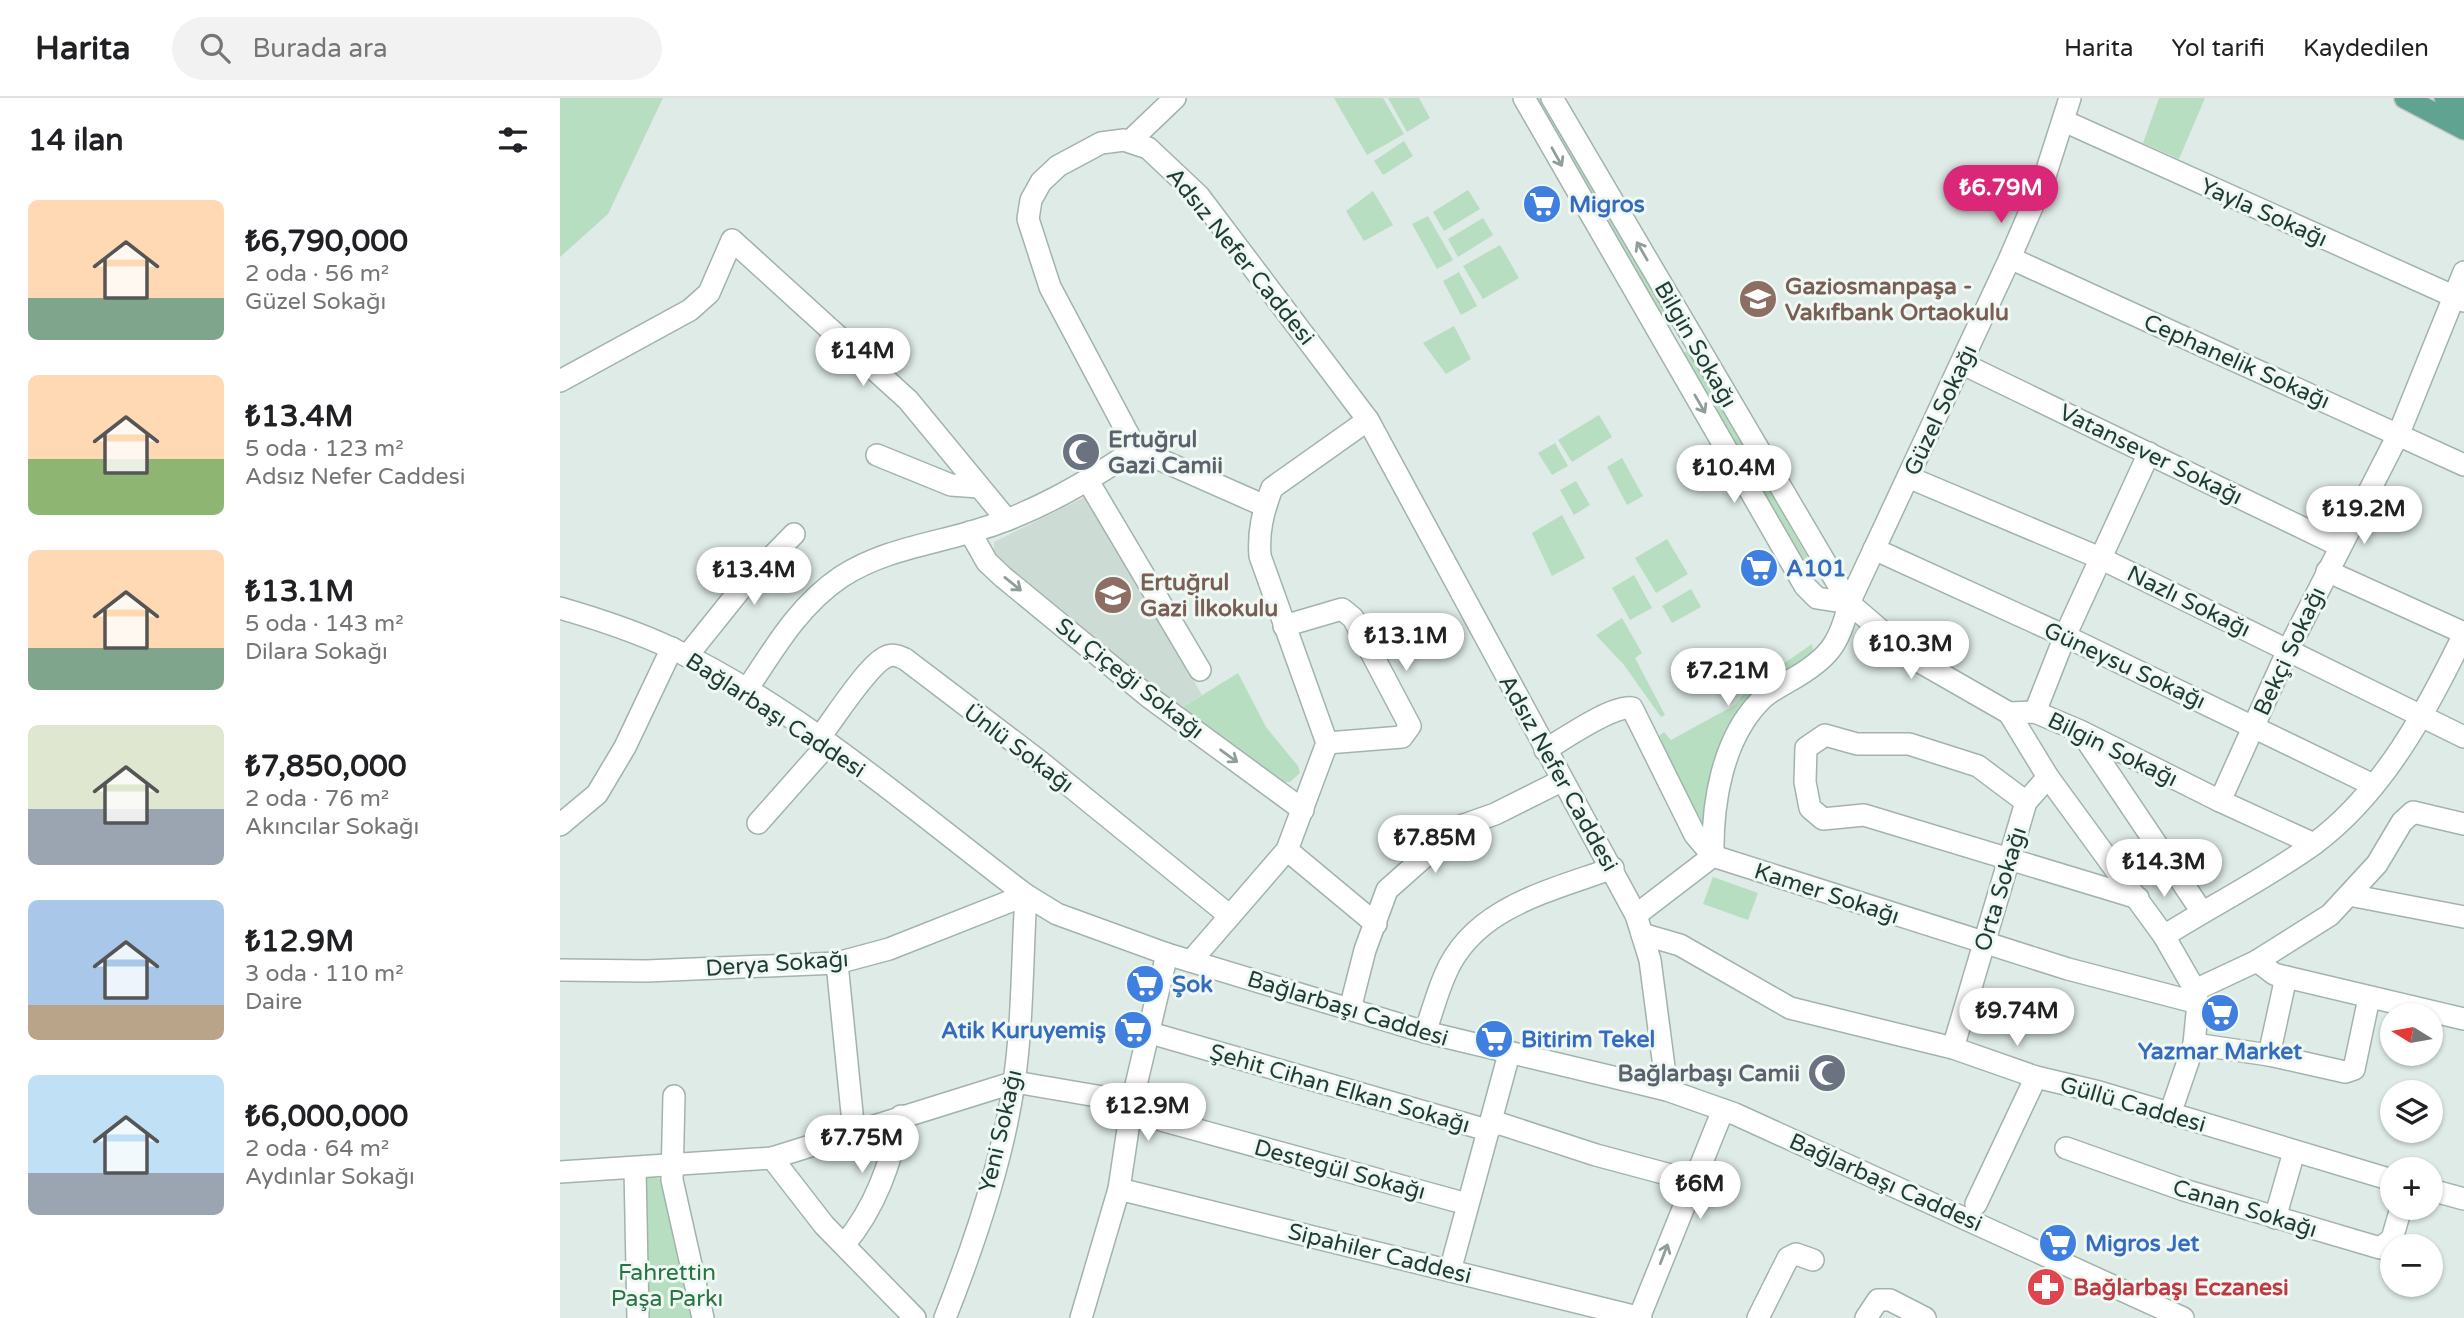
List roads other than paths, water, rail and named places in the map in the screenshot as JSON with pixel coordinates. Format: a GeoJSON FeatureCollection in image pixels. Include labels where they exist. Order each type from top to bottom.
{"type":"FeatureCollection","features":[{"type":"Feature","properties":{"kind":"main road"},"geometry":{"type":"LineString","coordinates":[[2405,98],[2464,129]]}},
{"type":"Feature","properties":{"kind":"main road"},"geometry":{"type":"LineString","coordinates":[[2445,98],[2464,108]]}},
{"type":"Feature","properties":{"kind":"street"},"geometry":{"type":"LineString","coordinates":[[1175,98],[1130,141],[1101,143],[1058,166],[1041,182],[1031,200],[1028,219],[1050,287],[1136,449],[1265,506]]}},
{"type":"Feature","properties":{"kind":"street"},"geometry":{"type":"LineString","coordinates":[[1524,98],[1805,586],[1817,598],[1849,603]]}},
{"type":"Feature","properties":{"kind":"street","name":"Bilgin Sokağı"},"geometry":{"type":"LineString","coordinates":[[1552,98],[1849,603],[1913,658],[2009,713],[2035,712],[2080,731],[2220,801],[2314,844]]}},
{"type":"Feature","properties":{"kind":"street","name":"Güzel Sokağı"},"geometry":{"type":"LineString","coordinates":[[1713,856],[1712,828],[1723,772],[1742,723],[1765,696],[1811,668],[1835,647],[1849,603],[2010,258],[2064,121],[2070,98]]}},
{"type":"Feature","properties":{"kind":"street","name":"Yayla Sokağı"},"geometry":{"type":"LineString","coordinates":[[2064,121],[2459,299]]}},
{"type":"Feature","properties":{"kind":"street","name":"Adsız Nefer Caddesi"},"geometry":{"type":"LineString","coordinates":[[1130,141],[1148,148],[1164,160],[1199,196],[1368,419],[1561,780],[1613,868],[1639,925],[1652,972],[1667,1090]]}},
{"type":"Feature","properties":{"kind":"street"},"geometry":{"type":"LineString","coordinates":[[560,382],[633,339],[672,322],[698,304],[709,293],[732,240],[908,400],[1007,520]]}},
{"type":"Feature","properties":{"kind":"street","name":"Cephanelik Sokağı"},"geometry":{"type":"LineString","coordinates":[[2010,258],[2399,433],[2464,465]]}},
{"type":"Feature","properties":{"kind":"street","name":"Bekçi Sokağı"},"geometry":{"type":"LineString","coordinates":[[2220,801],[2288,650],[2399,433],[2459,299],[2464,272]]}},
{"type":"Feature","properties":{"kind":"street"},"geometry":{"type":"LineString","coordinates":[[1666,345],[1688,332]]}},
{"type":"Feature","properties":{"kind":"street","name":"Vatansever Sokağı"},"geometry":{"type":"LineString","coordinates":[[1962,364],[2340,546]]}},
{"type":"Feature","properties":{"kind":"street"},"geometry":{"type":"LineString","coordinates":[[1191,961],[1287,850],[1304,810],[1326,743],[1260,556],[1258,530],[1265,506],[1272,488],[1368,419]]}},
{"type":"Feature","properties":{"kind":"street"},"geometry":{"type":"LineString","coordinates":[[746,691],[802,610],[841,578],[891,552],[970,532],[1032,510],[1088,481],[1136,449]]}},
{"type":"Feature","properties":{"kind":"street"},"geometry":{"type":"LineString","coordinates":[[2035,712],[2065,636],[2149,453]]}},
{"type":"Feature","properties":{"kind":"street"},"geometry":{"type":"LineString","coordinates":[[877,455],[951,485],[979,487]]}},
{"type":"Feature","properties":{"kind":"street","name":"Nazlı Sokağı"},"geometry":{"type":"LineString","coordinates":[[1908,477],[2100,558],[2425,715],[2464,737]]}},
{"type":"Feature","properties":{"kind":"street"},"geometry":{"type":"LineString","coordinates":[[1088,481],[1200,670]]}},
{"type":"Feature","properties":{"kind":"street","name":"Su Çiçeği Sokağı"},"geometry":{"type":"LineString","coordinates":[[970,532],[987,562],[1003,577],[1149,697],[1304,810]]}},
{"type":"Feature","properties":{"kind":"street"},"geometry":{"type":"LineString","coordinates":[[560,825],[597,794],[679,652],[794,534]]}},
{"type":"Feature","properties":{"kind":"street","name":"Güneysu Sokağı"},"geometry":{"type":"LineString","coordinates":[[1874,549],[2065,636],[2373,785]]}},
{"type":"Feature","properties":{"kind":"street"},"geometry":{"type":"LineString","coordinates":[[2164,936],[2314,844],[2355,808],[2425,715],[2464,633],[2327,571]]}},
{"type":"Feature","properties":{"kind":"street","name":"Bağlarbaşı Caddesi"},"geometry":{"type":"LineString","coordinates":[[560,608],[631,630],[679,652],[746,691],[824,741],[1026,895],[1057,914],[1167,954],[1426,1032],[1667,1090],[1723,1110],[2183,1318]]}},
{"type":"Feature","properties":{"kind":"street"},"geometry":{"type":"LineString","coordinates":[[1283,625],[1342,609],[1353,618],[1410,726],[1402,737],[1326,743]]}},
{"type":"Feature","properties":{"kind":"street","name":"Ünlü Sokağı"},"geometry":{"type":"LineString","coordinates":[[824,741],[885,657],[895,655],[905,659],[1038,760],[1230,916]]}},
{"type":"Feature","properties":{"kind":"street"},"geometry":{"type":"LineString","coordinates":[[1545,750],[1609,713],[1624,707],[1632,708],[1695,835],[1713,856],[1639,925]]}},
{"type":"Feature","properties":{"kind":"street"},"geometry":{"type":"LineString","coordinates":[[2009,713],[2048,777],[2164,936],[2196,997],[2194,1044],[2170,1114]]}},
{"type":"Feature","properties":{"kind":"street"},"geometry":{"type":"LineString","coordinates":[[2080,731],[2202,912]]}},
{"type":"Feature","properties":{"kind":"street"},"geometry":{"type":"LineString","coordinates":[[2026,802],[1978,766],[1909,744],[1857,744],[1825,735],[1806,748],[1805,782],[1810,808],[1823,819],[1864,815],[2009,856],[2138,898]]}},
{"type":"Feature","properties":{"kind":"street"},"geometry":{"type":"LineString","coordinates":[[758,823],[824,741]]}},
{"type":"Feature","properties":{"kind":"street","name":"Orta Sokağı"},"geometry":{"type":"LineString","coordinates":[[1953,1048],[2026,802],[2048,777]]}},
{"type":"Feature","properties":{"kind":"street"},"geometry":{"type":"LineString","coordinates":[[1350,1009],[1355,984],[1387,890],[1458,827],[1495,814],[1561,780]]}},
{"type":"Feature","properties":{"kind":"street"},"geometry":{"type":"LineString","coordinates":[[2196,997],[2330,915],[2377,864],[2402,822],[2413,812],[2464,824]]}},
{"type":"Feature","properties":{"kind":"street"},"geometry":{"type":"LineString","coordinates":[[1287,850],[1376,924]]}},
{"type":"Feature","properties":{"kind":"street","name":"Kamer Sokağı"},"geometry":{"type":"LineString","coordinates":[[1713,856],[2068,969],[2196,997]]}},
{"type":"Feature","properties":{"kind":"street"},"geometry":{"type":"LineString","coordinates":[[1426,1032],[1445,974],[1461,947],[1489,920],[1512,904],[1613,868]]}},
{"type":"Feature","properties":{"kind":"street","name":"Derya Sokağı"},"geometry":{"type":"LineString","coordinates":[[560,970],[647,971],[837,963],[889,949],[1026,895]]}},
{"type":"Feature","properties":{"kind":"street","name":"Yeni Sokağı"},"geometry":{"type":"LineString","coordinates":[[945,1318],[964,1271],[1002,1139],[1014,1082],[1026,895]]}},
{"type":"Feature","properties":{"kind":"street"},"geometry":{"type":"LineString","coordinates":[[2349,895],[2464,917]]}},
{"type":"Feature","properties":{"kind":"street","name":"Güllü Caddesi"},"geometry":{"type":"LineString","coordinates":[[1639,925],[1680,945],[1790,1008],[1953,1048],[2036,1077],[2380,1177]]}},
{"type":"Feature","properties":{"kind":"street"},"geometry":{"type":"LineString","coordinates":[[1086,1317],[1119,1189],[1147,1032],[1167,954]]}},
{"type":"Feature","properties":{"kind":"street"},"geometry":{"type":"LineString","coordinates":[[2256,961],[2274,974],[2464,1019]]}},
{"type":"Feature","properties":{"kind":"street"},"geometry":{"type":"LineString","coordinates":[[837,963],[854,1133]]}},
{"type":"Feature","properties":{"kind":"street"},"geometry":{"type":"LineString","coordinates":[[2269,1055],[2286,977]]}},
{"type":"Feature","properties":{"kind":"street"},"geometry":{"type":"LineString","coordinates":[[2194,1044],[2269,1055],[2345,1072],[2354,1069],[2369,998]]}},
{"type":"Feature","properties":{"kind":"street","name":"Şehit Cihan Elkan Sokağı"},"geometry":{"type":"LineString","coordinates":[[1147,1032],[1487,1130],[1498,1123],[1693,1181]]}},
{"type":"Feature","properties":{"kind":"street"},"geometry":{"type":"LineString","coordinates":[[1450,1271],[1466,1204],[1509,1054]]}},
{"type":"Feature","properties":{"kind":"street"},"geometry":{"type":"LineString","coordinates":[[1976,1204],[2036,1077]]}},
{"type":"Feature","properties":{"kind":"street","name":"Destegül Sokağı"},"geometry":{"type":"LineString","coordinates":[[560,1172],[772,1158],[1014,1082],[1132,1107],[1466,1204]]}},
{"type":"Feature","properties":{"kind":"street"},"geometry":{"type":"LineString","coordinates":[[674,1096],[672,1180],[703,1318]]}},
{"type":"Feature","properties":{"kind":"street"},"geometry":{"type":"LineString","coordinates":[[1640,1318],[1723,1110]]}},
{"type":"Feature","properties":{"kind":"street"},"geometry":{"type":"LineString","coordinates":[[844,1245],[877,1194],[891,1160],[901,1116]]}},
{"type":"Feature","properties":{"kind":"street","name":"Canan Sokağı"},"geometry":{"type":"LineString","coordinates":[[2066,1148],[2087,1158],[2275,1218],[2380,1248],[2392,1239],[2398,1220]]}},
{"type":"Feature","properties":{"kind":"street"},"geometry":{"type":"LineString","coordinates":[[2275,1218],[2294,1152]]}},
{"type":"Feature","properties":{"kind":"street"},"geometry":{"type":"LineString","coordinates":[[772,1158],[907,1316]]}},
{"type":"Feature","properties":{"kind":"street"},"geometry":{"type":"LineString","coordinates":[[635,1169],[638,1318]]}},
{"type":"Feature","properties":{"kind":"street","name":"Sipahiler Caddesi"},"geometry":{"type":"LineString","coordinates":[[1119,1189],[1640,1318]]}},
{"type":"Feature","properties":{"kind":"street"},"geometry":{"type":"LineString","coordinates":[[2443,1193],[2464,1199]]}},
{"type":"Feature","properties":{"kind":"street"},"geometry":{"type":"LineString","coordinates":[[1758,1318],[1788,1258],[1796,1254],[1813,1260]]}},
{"type":"Feature","properties":{"kind":"street"},"geometry":{"type":"LineString","coordinates":[[1866,1318],[1878,1300],[1890,1300],[1925,1318]]}},
{"type":"Feature","properties":{"kind":"place","name":"Migros"},"geometry":{"type":"Point","coordinates":[1542,204]}},
{"type":"Feature","properties":{"kind":"place","name":"Gaziosmanpaşa - Vakıfbank Ortaokulu"},"geometry":{"type":"Point","coordinates":[1758,299]}},
{"type":"Feature","properties":{"kind":"place","name":"Ertuğrul Gazi Camii"},"geometry":{"type":"Point","coordinates":[1081,452]}},
{"type":"Feature","properties":{"kind":"place","name":"A101"},"geometry":{"type":"Point","coordinates":[1759,568]}},
{"type":"Feature","properties":{"kind":"place","name":"Ertuğrul Gazi İlkokulu"},"geometry":{"type":"Point","coordinates":[1113,595]}},
{"type":"Feature","properties":{"kind":"place","name":"Şok"},"geometry":{"type":"Point","coordinates":[1145,984]}},
{"type":"Feature","properties":{"kind":"place","name":"Yazmar Market"},"geometry":{"type":"Point","coordinates":[2220,1013]}},
{"type":"Feature","properties":{"kind":"place","name":"Atik Kuruyemiş"},"geometry":{"type":"Point","coordinates":[1133,1030]}},
{"type":"Feature","properties":{"kind":"place","name":"Bitirim Tekel"},"geometry":{"type":"Point","coordinates":[1494,1039]}},
{"type":"Feature","properties":{"kind":"place","name":"Bağlarbaşı Camii"},"geometry":{"type":"Point","coordinates":[1827,1073]}},
{"type":"Feature","properties":{"kind":"place","name":"Migros Jet"},"geometry":{"type":"Point","coordinates":[2058,1243]}},
{"type":"Feature","properties":{"kind":"place","name":"Bağlarbaşı Eczanesi"},"geometry":{"type":"Point","coordinates":[2046,1287]}},
{"type":"Feature","properties":{"kind":"park label","name":"Fahrettin Paşa Parkı"},"geometry":{"type":"Point","coordinates":[667,1285]}}]}
